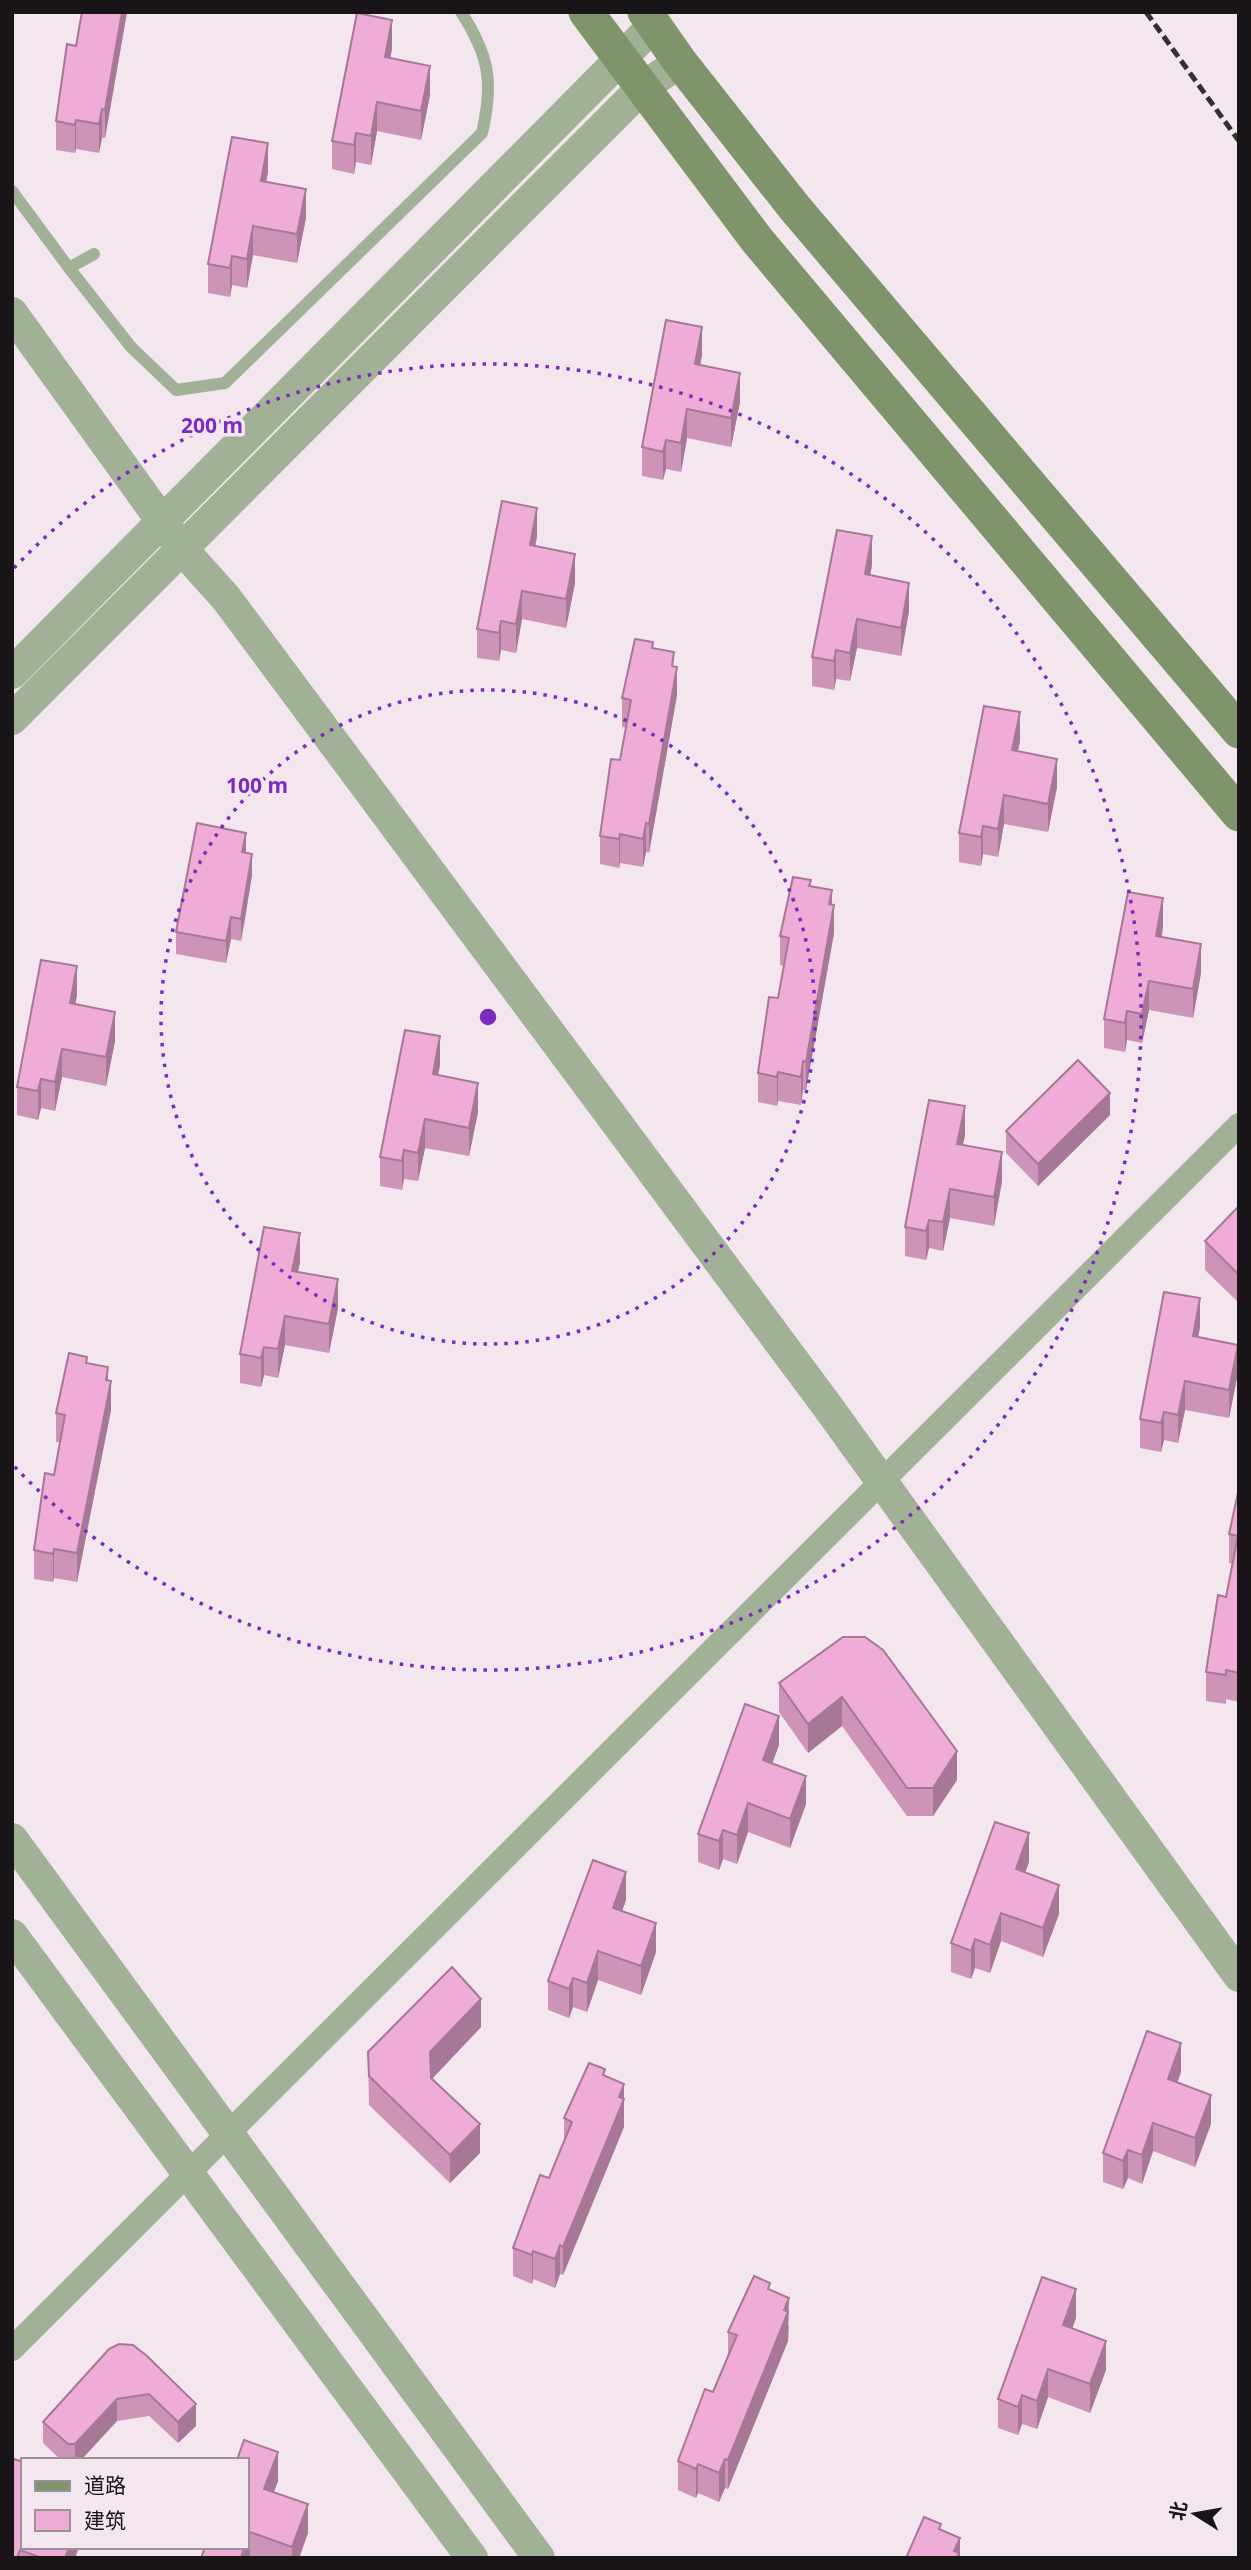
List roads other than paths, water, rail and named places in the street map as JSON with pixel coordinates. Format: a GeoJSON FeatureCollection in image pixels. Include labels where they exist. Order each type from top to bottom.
{"type":"FeatureCollection","features":[{"type":"Feature","properties":{"kind":"main road"},"geometry":{"type":"LineString","coordinates":[[586,12],[757,240],[1239,814]]}},
{"type":"Feature","properties":{"kind":"main road"},"geometry":{"type":"LineString","coordinates":[[650,19],[680,62],[794,206],[1239,731]]}},
{"type":"Feature","properties":{"kind":"street"},"geometry":{"type":"LineString","coordinates":[[12,673],[620,58],[650,19]]}},
{"type":"Feature","properties":{"kind":"street"},"geometry":{"type":"LineString","coordinates":[[12,719],[642,88],[680,62]]}},
{"type":"Feature","properties":{"kind":"street"},"geometry":{"type":"LineString","coordinates":[[12,313],[165,521],[182,549],[226,598],[882,1482],[1239,1976]]}},
{"type":"Feature","properties":{"kind":"street"},"geometry":{"type":"LineString","coordinates":[[12,2349],[1239,1125]]}},
{"type":"Feature","properties":{"kind":"street"},"geometry":{"type":"LineString","coordinates":[[12,1839],[230,2132],[539,2558]]}},
{"type":"Feature","properties":{"kind":"street"},"geometry":{"type":"LineString","coordinates":[[12,1935],[472,2558]]}},
{"type":"Feature","properties":{"kind":"lane"},"geometry":{"type":"LineString","coordinates":[[12,191],[131,347],[176,390],[225,383],[482,133],[490,99],[481,44],[461,12]]}},
{"type":"Feature","properties":{"kind":"lane"},"geometry":{"type":"LineString","coordinates":[[69,268],[94,254]]}},
{"type":"Feature","properties":{"kind":"railway"},"geometry":{"type":"LineString","coordinates":[[1146,12],[1239,141]]}}]}
